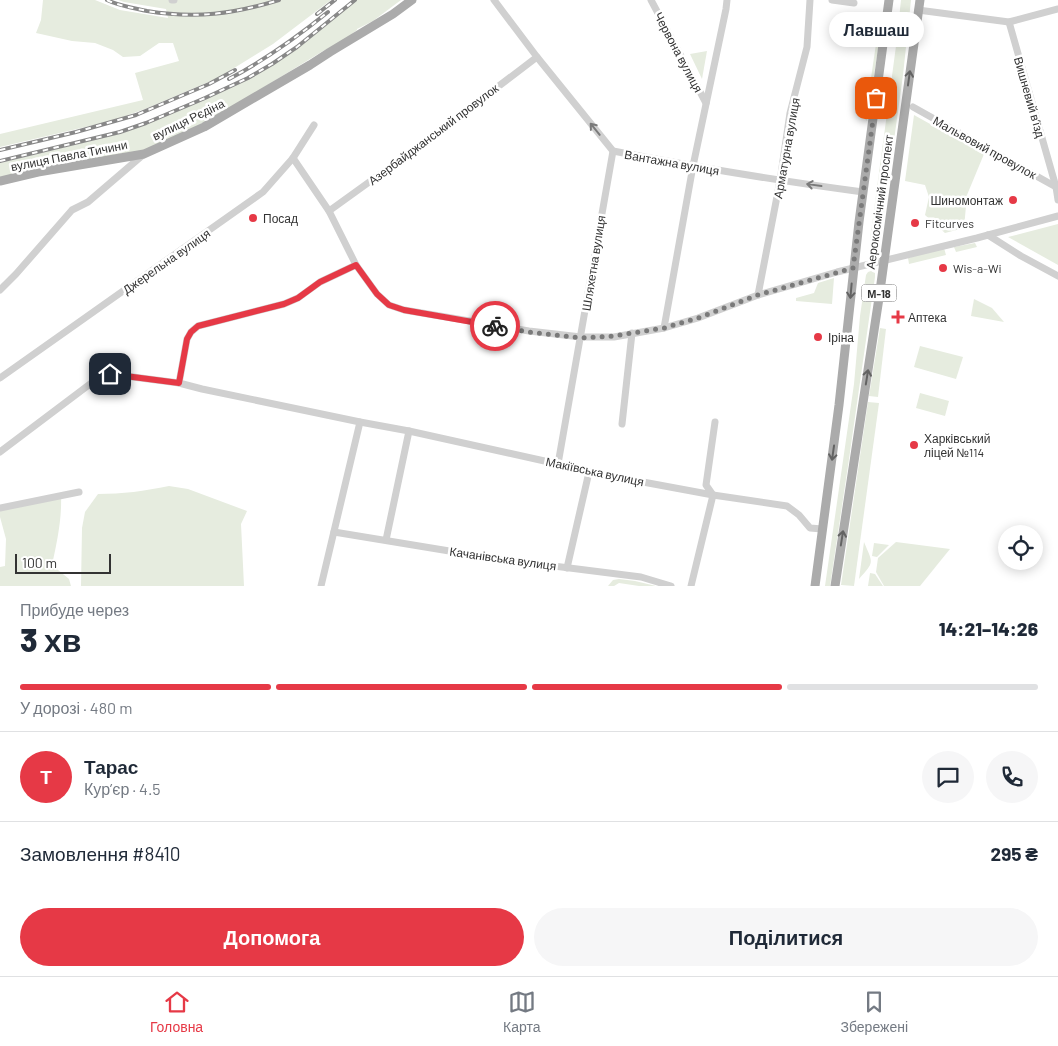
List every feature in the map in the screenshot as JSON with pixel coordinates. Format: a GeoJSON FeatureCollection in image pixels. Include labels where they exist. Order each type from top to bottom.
{"type":"FeatureCollection","features":[{"type":"Feature","properties":{"kind":"main road","name":"вулиця Рєдіна"},"geometry":{"type":"LineString","coordinates":[[144,154],[204,127],[310,65],[393,14],[412,0]]}},
{"type":"Feature","properties":{"kind":"main road","name":"Аерокосмічний проспект"},"geometry":{"type":"LineString","coordinates":[[815,586],[845,353],[853,268],[889,0]]}},
{"type":"Feature","properties":{"kind":"main road","name":"Аерокосмічний проспект"},"geometry":{"type":"LineString","coordinates":[[835,586],[877,308],[920,0]]}},
{"type":"Feature","properties":{"kind":"main road","name":"вулиця Павла Тичини"},"geometry":{"type":"LineString","coordinates":[[0,181],[38,172],[144,154]]}},
{"type":"Feature","properties":{"kind":"street","name":"Вантажна вулиця"},"geometry":{"type":"LineString","coordinates":[[494,0],[613,151],[780,181],[863,192]]}},
{"type":"Feature","properties":{"kind":"street","name":"Червона вулиця"},"geometry":{"type":"LineString","coordinates":[[651,0],[706,104]]}},
{"type":"Feature","properties":{"kind":"street"},"geometry":{"type":"LineString","coordinates":[[664,328],[693,166],[727,0]]}},
{"type":"Feature","properties":{"kind":"street","name":"Арматурна вулиця"},"geometry":{"type":"LineString","coordinates":[[758,295],[780,181],[790,113],[807,47],[810,0]]}},
{"type":"Feature","properties":{"kind":"street"},"geometry":{"type":"LineString","coordinates":[[832,0],[854,3]]}},
{"type":"Feature","properties":{"kind":"street"},"geometry":{"type":"LineString","coordinates":[[918,10],[1009,22],[1058,8]]}},
{"type":"Feature","properties":{"kind":"street","name":"Вишневий в’їзд"},"geometry":{"type":"LineString","coordinates":[[1009,22],[1056,187],[1058,200]]}},
{"type":"Feature","properties":{"kind":"street","name":"Азербайджанський провулок"},"geometry":{"type":"LineString","coordinates":[[329,211],[433,136],[537,56]]}},
{"type":"Feature","properties":{"kind":"street","name":"Мальвовий провулок"},"geometry":{"type":"LineString","coordinates":[[913,107],[1056,187]]}},
{"type":"Feature","properties":{"kind":"street","name":"Джерельна вулиця"},"geometry":{"type":"LineString","coordinates":[[0,378],[263,192],[293,158],[314,126]]}},
{"type":"Feature","properties":{"kind":"street","name":"Шляхетна вулиця"},"geometry":{"type":"LineString","coordinates":[[558,464],[613,151]]}},
{"type":"Feature","properties":{"kind":"street","name":"вулиця Рєдіна"},"geometry":{"type":"LineString","coordinates":[[0,290],[72,210],[88,202],[144,154]]}},
{"type":"Feature","properties":{"kind":"street"},"geometry":{"type":"LineString","coordinates":[[293,158],[329,211],[356,265],[377,294],[389,305],[404,310],[529,332],[581,338],[614,336],[664,328],[698,318],[758,295],[853,268],[883,262],[1058,216]]}},
{"type":"Feature","properties":{"kind":"street"},"geometry":{"type":"LineString","coordinates":[[988,235],[1058,276]]}},
{"type":"Feature","properties":{"kind":"street"},"geometry":{"type":"LineString","coordinates":[[179,383],[187,339],[198,326],[284,304],[298,298],[320,282],[356,265]]}},
{"type":"Feature","properties":{"kind":"street"},"geometry":{"type":"LineString","coordinates":[[622,424],[632,333]]}},
{"type":"Feature","properties":{"kind":"street","name":"Макіївська вулиця"},"geometry":{"type":"LineString","coordinates":[[0,452],[102,375],[110,374],[179,383],[588,472],[713,495],[787,506],[799,515],[810,528],[822,529]]}},
{"type":"Feature","properties":{"kind":"street"},"geometry":{"type":"LineString","coordinates":[[322,586],[360,422]]}},
{"type":"Feature","properties":{"kind":"street"},"geometry":{"type":"LineString","coordinates":[[691,586],[713,495],[706,485],[715,422]]}},
{"type":"Feature","properties":{"kind":"street"},"geometry":{"type":"LineString","coordinates":[[386,540],[409,432]]}},
{"type":"Feature","properties":{"kind":"street"},"geometry":{"type":"LineString","coordinates":[[567,568],[588,472]]}},
{"type":"Feature","properties":{"kind":"street"},"geometry":{"type":"LineString","coordinates":[[1,506],[79,492]]}},
{"type":"Feature","properties":{"kind":"street","name":"Качанівська вулиця"},"geometry":{"type":"LineString","coordinates":[[334,532],[498,559],[641,577],[671,586]]}},
{"type":"Feature","properties":{"kind":"shaded area"},"geometry":{"type":"Polygon","coordinates":[[[43,0],[95,0],[120,10],[168,18],[166,9],[118,0],[331,0],[273,44],[218,78],[145,109],[111,121],[0,147],[0,134],[143,100],[135,73],[179,61],[173,43],[159,43],[140,56],[123,57],[113,50],[95,43],[72,41],[36,33],[41,20],[43,0]]]}},
{"type":"Feature","properties":{"kind":"shaded area"},"geometry":{"type":"Polygon","coordinates":[[[356,0],[401,0],[373,21],[357,29],[344,40],[228,109],[143,152],[0,181],[0,163],[123,133],[236,85],[302,45],[356,0]]]}},
{"type":"Feature","properties":{"kind":"shaded area"},"geometry":{"type":"Polygon","coordinates":[[[901,0],[911,0],[903,75],[880,242],[875,245],[870,240],[901,0]]]}},
{"type":"Feature","properties":{"kind":"shaded area"},"geometry":{"type":"Polygon","coordinates":[[[880,36],[867,121],[865,119],[877,37],[880,36]]]}},
{"type":"Feature","properties":{"kind":"shaded area"},"geometry":{"type":"Polygon","coordinates":[[[707,51],[702,79],[690,54],[707,51]]]}},
{"type":"Feature","properties":{"kind":"shaded area"},"geometry":{"type":"Polygon","coordinates":[[[914,115],[984,154],[967,195],[964,228],[945,233],[925,215],[929,197],[925,185],[905,181],[914,115]]]}},
{"type":"Feature","properties":{"kind":"shaded area"},"geometry":{"type":"Polygon","coordinates":[[[1058,224],[1058,265],[1008,237],[1058,224]]]}},
{"type":"Feature","properties":{"kind":"shaded area"},"geometry":{"type":"Polygon","coordinates":[[[975,243],[977,247],[956,252],[954,247],[975,243]]]}},
{"type":"Feature","properties":{"kind":"shaded area"},"geometry":{"type":"Polygon","coordinates":[[[944,248],[946,255],[909,264],[908,258],[944,248]]]}},
{"type":"Feature","properties":{"kind":"shaded area"},"geometry":{"type":"Polygon","coordinates":[[[871,271],[875,273],[875,277],[848,466],[830,586],[825,586],[854,384],[860,316],[866,275],[871,271]]]}},
{"type":"Feature","properties":{"kind":"shaded area"},"geometry":{"type":"Polygon","coordinates":[[[834,278],[832,304],[796,301],[796,298],[814,293],[818,283],[834,278]]]}},
{"type":"Feature","properties":{"kind":"shaded area"},"geometry":{"type":"Polygon","coordinates":[[[974,299],[992,308],[1004,322],[971,316],[974,299]]]}},
{"type":"Feature","properties":{"kind":"shaded area"},"geometry":{"type":"Polygon","coordinates":[[[880,328],[886,329],[878,397],[869,396],[880,328]]]}},
{"type":"Feature","properties":{"kind":"shaded area"},"geometry":{"type":"Polygon","coordinates":[[[920,346],[963,357],[956,379],[914,367],[920,346]]]}},
{"type":"Feature","properties":{"kind":"shaded area"},"geometry":{"type":"Polygon","coordinates":[[[920,393],[949,401],[945,416],[916,408],[920,393]]]}},
{"type":"Feature","properties":{"kind":"shaded area"},"geometry":{"type":"Polygon","coordinates":[[[868,402],[879,403],[854,586],[841,585],[868,402]]]}},
{"type":"Feature","properties":{"kind":"shaded area"},"geometry":{"type":"Polygon","coordinates":[[[169,486],[188,489],[247,511],[241,524],[244,586],[81,586],[82,528],[85,512],[98,494],[133,492],[169,486]]]}},
{"type":"Feature","properties":{"kind":"shaded area"},"geometry":{"type":"Polygon","coordinates":[[[61,495],[60,522],[52,565],[69,579],[71,586],[0,586],[0,567],[5,566],[6,539],[0,511],[61,495]]]}},
{"type":"Feature","properties":{"kind":"shaded area"},"geometry":{"type":"Polygon","coordinates":[[[864,542],[871,562],[868,569],[859,579],[864,542]]]}},
{"type":"Feature","properties":{"kind":"shaded area"},"geometry":{"type":"Polygon","coordinates":[[[896,542],[950,549],[920,586],[884,586],[876,572],[878,558],[896,542]]]}},
{"type":"Feature","properties":{"kind":"shaded area"},"geometry":{"type":"Polygon","coordinates":[[[874,543],[889,545],[877,557],[872,556],[874,543]]]}},
{"type":"Feature","properties":{"kind":"shaded area"},"geometry":{"type":"Polygon","coordinates":[[[870,573],[875,574],[883,586],[868,586],[870,573]]]}},
{"type":"Feature","properties":{"kind":"shaded area"},"geometry":{"type":"Polygon","coordinates":[[[619,579],[656,586],[619,583],[614,586],[608,586],[613,580],[619,579]]]}},
{"type":"Feature","properties":{"kind":"railway"},"geometry":{"type":"LineString","coordinates":[[107,0],[147,11],[182,15],[230,12],[279,0]]}},
{"type":"Feature","properties":{"kind":"railway"},"geometry":{"type":"LineString","coordinates":[[317,14],[335,0]]}},
{"type":"Feature","properties":{"kind":"railway"},"geometry":{"type":"LineString","coordinates":[[0,161],[120,132],[205,98],[248,78],[272,64],[297,47],[355,0]]}},
{"type":"Feature","properties":{"kind":"railway"},"geometry":{"type":"LineString","coordinates":[[229,79],[280,48],[328,12]]}},
{"type":"Feature","properties":{"kind":"railway"},"geometry":{"type":"LineString","coordinates":[[0,150],[76,132],[136,115],[209,84],[235,70]]}},
{"type":"Feature","properties":{"kind":"way so far"},"geometry":{"type":"LineString","coordinates":[[495,326],[581,338],[614,336],[664,328],[698,318],[758,295],[853,268],[876,98]]}},
{"type":"Feature","properties":{"kind":"place","name":"Лавшаш"},"geometry":{"type":"Point","coordinates":[876,98]}},
{"type":"Feature","properties":{"kind":"place","name":"Шиномонтаж"},"geometry":{"type":"Point","coordinates":[1013,200]}},
{"type":"Feature","properties":{"kind":"place","name":"Посад"},"geometry":{"type":"Point","coordinates":[253,218]}},
{"type":"Feature","properties":{"kind":"place","name":"Fitcurves"},"geometry":{"type":"Point","coordinates":[915,223]}},
{"type":"Feature","properties":{"kind":"place","name":"Wis-a-Wi"},"geometry":{"type":"Point","coordinates":[943,268]}},
{"type":"Feature","properties":{"kind":"place","name":"Аптека"},"geometry":{"type":"Point","coordinates":[898,317]}},
{"type":"Feature","properties":{"kind":"place","name":"Іріна"},"geometry":{"type":"Point","coordinates":[818,337]}},
{"type":"Feature","properties":{"kind":"place","name":"Харківський ліцей №114"},"geometry":{"type":"Point","coordinates":[914,445]}},
{"type":"Feature","properties":{"kind":"route"},"geometry":{"type":"LineString","coordinates":[[110,374],[179,383],[187,339],[198,326],[284,304],[298,298],[320,282],[356,265],[377,294],[389,305],[404,310],[495,326]]}}]}
